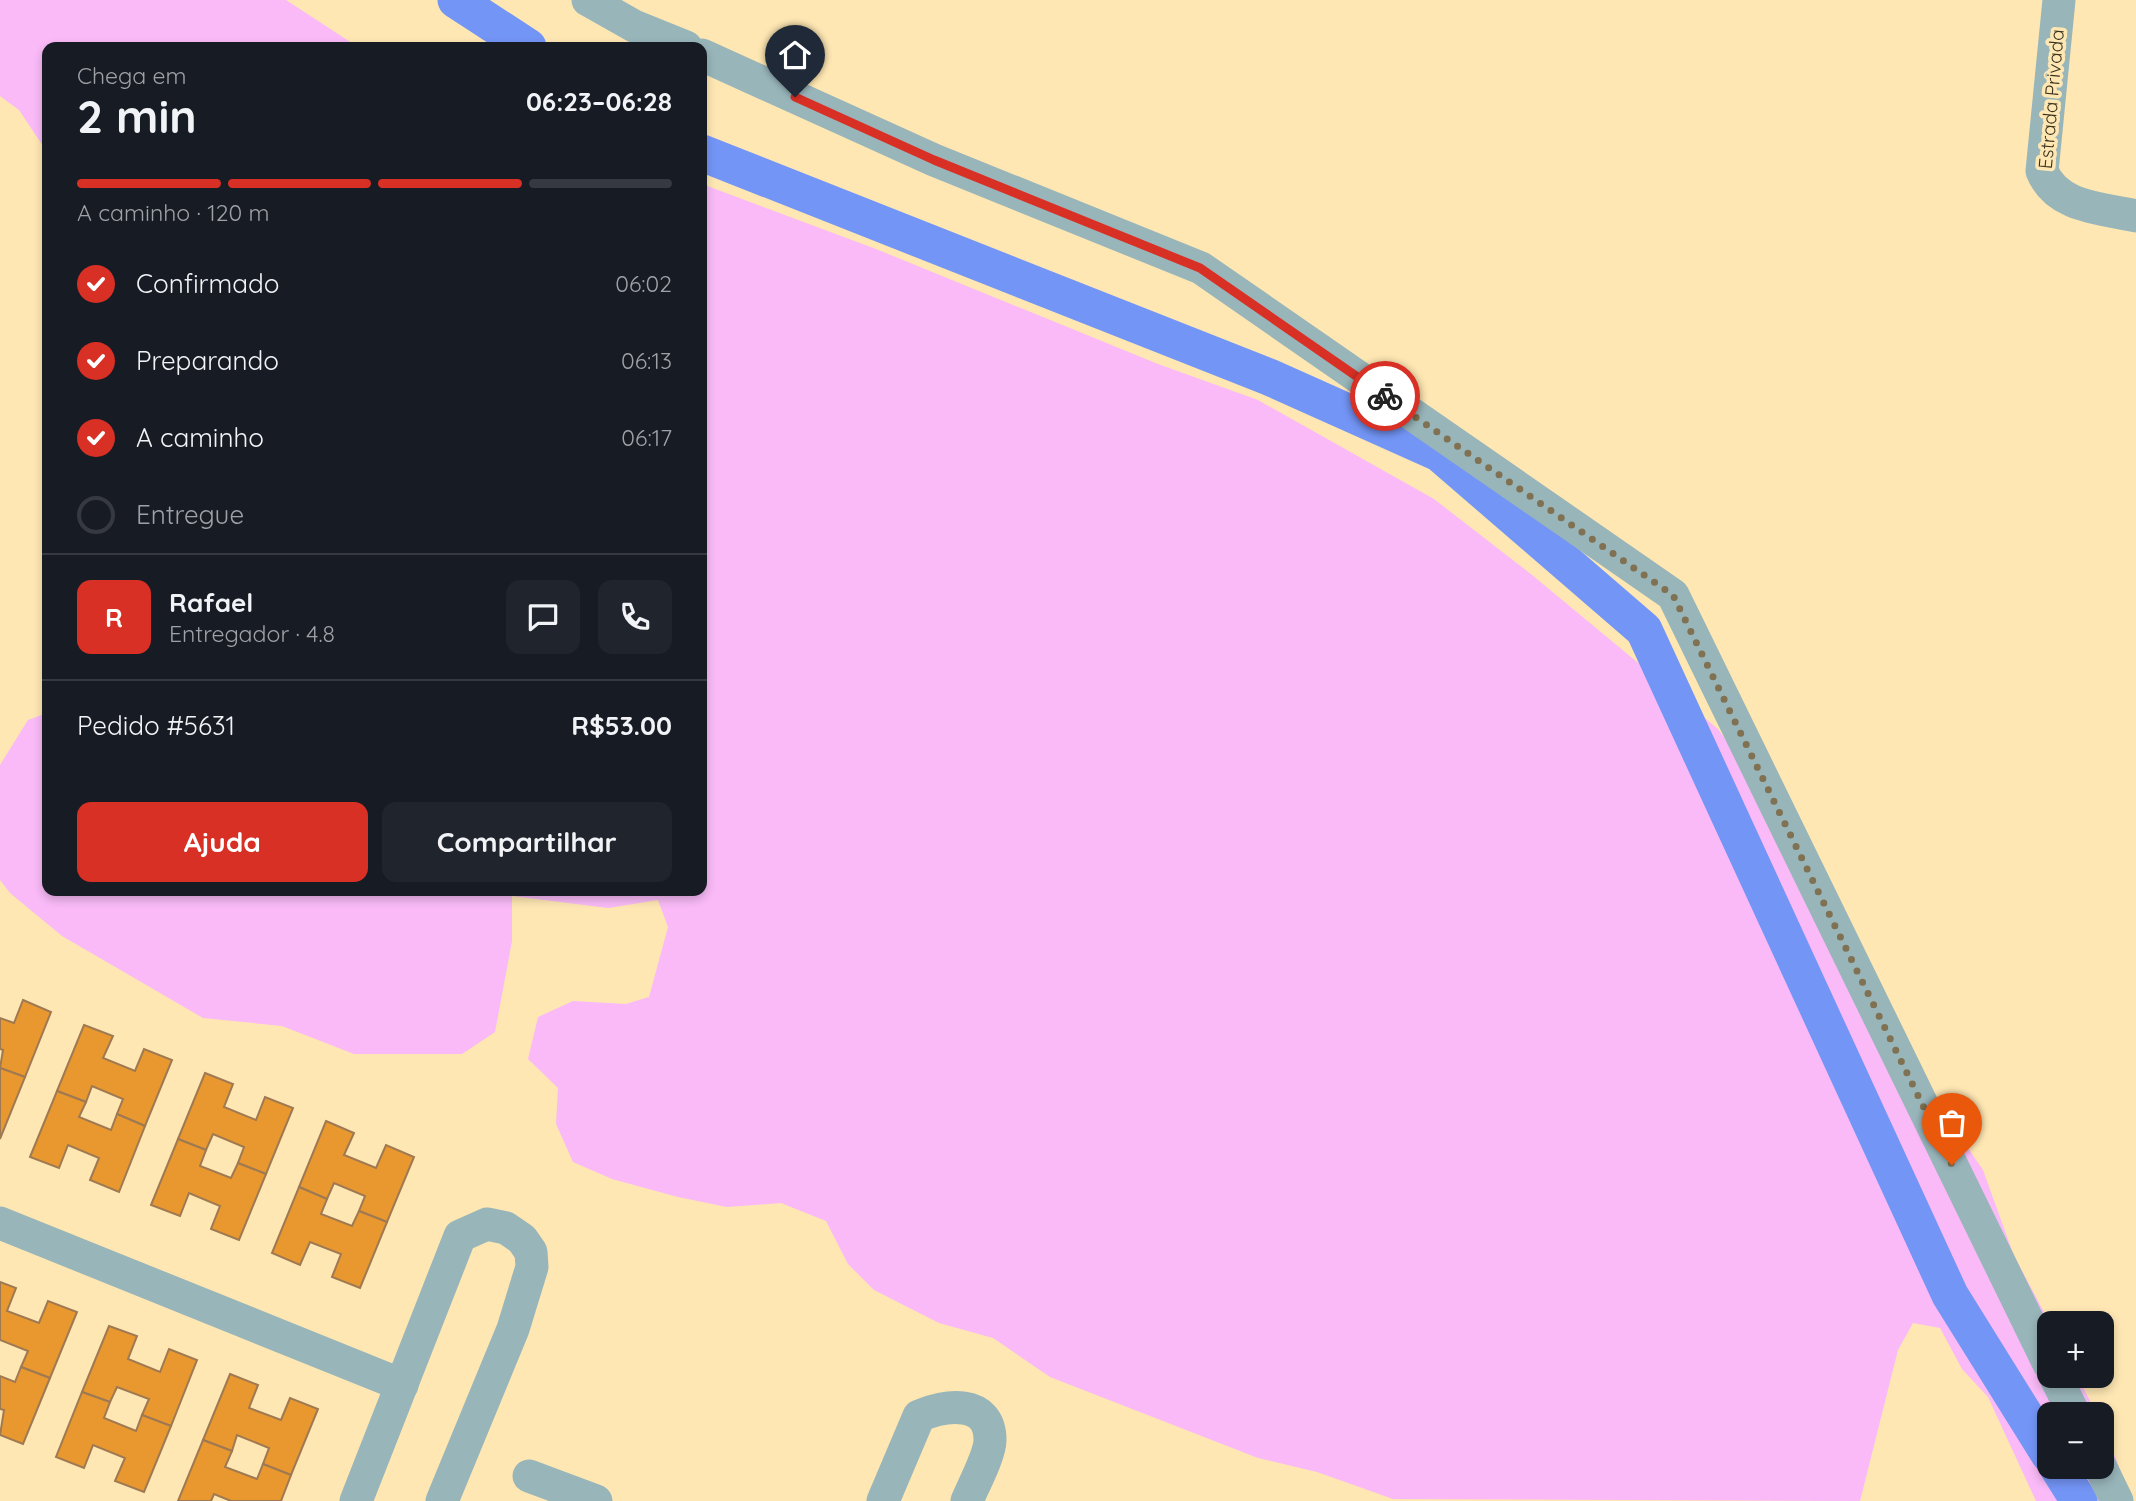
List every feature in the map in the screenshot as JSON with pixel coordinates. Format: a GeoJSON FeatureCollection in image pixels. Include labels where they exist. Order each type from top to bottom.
{"type":"FeatureCollection","features":[{"type":"Feature","properties":{"kind":"street"},"geometry":{"type":"LineString","coordinates":[[588,0],[634,26],[674,42]]}},
{"type":"Feature","properties":{"kind":"street","name":"Estrada Privada"},"geometry":{"type":"LineString","coordinates":[[2059,0],[2042,171],[2051,188],[2062,198],[2136,216]]}},
{"type":"Feature","properties":{"kind":"street"},"geometry":{"type":"LineString","coordinates":[[707,57],[934,160],[1200,268],[1673,595],[2037,1339]]}},
{"type":"Feature","properties":{"kind":"street"},"geometry":{"type":"LineString","coordinates":[[0,1223],[402,1385]]}},
{"type":"Feature","properties":{"kind":"street"},"geometry":{"type":"LineString","coordinates":[[356,1501],[460,1236],[475,1227],[488,1224],[506,1228],[522,1239],[531,1252],[532,1267],[513,1329],[442,1501]]}},
{"type":"Feature","properties":{"kind":"street"},"geometry":{"type":"LineString","coordinates":[[883,1501],[919,1416],[939,1407],[957,1406],[976,1411],[986,1423],[990,1441],[967,1501]]}},
{"type":"Feature","properties":{"kind":"street"},"geometry":{"type":"LineString","coordinates":[[529,1476],[596,1501]]}},
{"type":"Feature","properties":{"kind":"street"},"geometry":{"type":"LineString","coordinates":[[2106,1479],[2116,1501]]}},
{"type":"Feature","properties":{"kind":"shaded area"},"geometry":{"type":"Polygon","coordinates":[[[0,0],[286,0],[350,42],[42,42],[42,144],[19,110],[0,96],[0,0]]]}},
{"type":"Feature","properties":{"kind":"shaded area"},"geometry":{"type":"Polygon","coordinates":[[[707,186],[876,249],[1158,364],[1258,400],[1434,499],[1532,575],[1718,729],[1763,790],[1929,1091],[1983,1170],[2014,1256],[2044,1311],[2037,1311],[2037,1388],[2083,1388],[2091,1402],[2037,1402],[2037,1479],[2114,1479],[2114,1454],[2133,1501],[2036,1501],[1988,1397],[1962,1369],[1940,1328],[1913,1323],[1898,1350],[1860,1501],[1393,1499],[1317,1472],[1258,1458],[1050,1377],[993,1338],[939,1323],[874,1290],[848,1264],[826,1221],[781,1203],[727,1207],[678,1197],[612,1179],[573,1162],[556,1124],[558,1088],[528,1059],[538,1017],[573,1001],[626,1004],[649,997],[668,927],[658,900],[608,908],[512,896],[707,896],[707,186]]]}},
{"type":"Feature","properties":{"kind":"shaded area"},"geometry":{"type":"Polygon","coordinates":[[[42,715],[42,896],[512,896],[512,941],[495,1032],[462,1054],[354,1054],[282,1026],[203,1018],[62,936],[10,893],[0,880],[0,765],[28,720],[42,715]]]}},
{"type":"Feature","properties":{"kind":"building"},"geometry":{"type":"Polygon","coordinates":[[[23,1000],[51,1012],[25,1077],[0,1068],[3,1050],[0,1049],[0,1018],[14,1023],[23,1000]]]}},
{"type":"Feature","properties":{"kind":"building"},"geometry":{"type":"Polygon","coordinates":[[[84,1025],[113,1036],[103,1058],[135,1071],[144,1049],[172,1060],[145,1126],[117,1114],[123,1099],[92,1086],[86,1102],[57,1091],[84,1025]]]}},
{"type":"Feature","properties":{"kind":"building"},"geometry":{"type":"Polygon","coordinates":[[[0,1068],[25,1077],[0,1139],[0,1068]]]}},
{"type":"Feature","properties":{"kind":"building"},"geometry":{"type":"Polygon","coordinates":[[[205,1073],[233,1084],[224,1107],[256,1120],[265,1097],[293,1108],[266,1174],[238,1163],[244,1147],[213,1134],[206,1150],[178,1139],[205,1073]]]}},
{"type":"Feature","properties":{"kind":"building"},"geometry":{"type":"Polygon","coordinates":[[[57,1091],[86,1102],[79,1117],[111,1130],[117,1114],[145,1126],[119,1192],[90,1180],[99,1158],[68,1145],[59,1168],[30,1157],[57,1091]]]}},
{"type":"Feature","properties":{"kind":"building"},"geometry":{"type":"Polygon","coordinates":[[[326,1121],[354,1133],[344,1155],[376,1168],[386,1145],[414,1157],[387,1222],[359,1211],[365,1196],[334,1183],[327,1199],[299,1187],[326,1121]]]}},
{"type":"Feature","properties":{"kind":"building"},"geometry":{"type":"Polygon","coordinates":[[[178,1139],[206,1150],[200,1166],[231,1178],[238,1163],[266,1174],[239,1240],[211,1229],[220,1206],[189,1193],[180,1216],[151,1205],[178,1139]]]}},
{"type":"Feature","properties":{"kind":"building"},"geometry":{"type":"Polygon","coordinates":[[[299,1187],[327,1199],[321,1214],[352,1226],[359,1211],[387,1222],[360,1288],[332,1277],[341,1254],[310,1242],[300,1265],[272,1253],[299,1187]]]}},
{"type":"Feature","properties":{"kind":"building"},"geometry":{"type":"Polygon","coordinates":[[[0,1282],[16,1288],[7,1311],[39,1323],[48,1301],[77,1312],[50,1378],[21,1367],[28,1351],[0,1340],[0,1282]]]}},
{"type":"Feature","properties":{"kind":"building"},"geometry":{"type":"Polygon","coordinates":[[[109,1326],[137,1336],[128,1359],[160,1372],[169,1349],[197,1360],[171,1426],[142,1415],[149,1399],[117,1387],[110,1402],[82,1392],[109,1326]]]}},
{"type":"Feature","properties":{"kind":"building"},"geometry":{"type":"Polygon","coordinates":[[[21,1367],[50,1378],[23,1444],[0,1435],[4,1410],[0,1409],[0,1376],[15,1382],[21,1367]]]}},
{"type":"Feature","properties":{"kind":"building"},"geometry":{"type":"Polygon","coordinates":[[[230,1374],[258,1385],[249,1408],[281,1420],[290,1398],[318,1409],[291,1475],[263,1464],[269,1448],[237,1435],[232,1451],[203,1440],[230,1374]]]}},
{"type":"Feature","properties":{"kind":"building"},"geometry":{"type":"Polygon","coordinates":[[[82,1392],[110,1402],[104,1418],[136,1431],[142,1415],[171,1426],[144,1492],[115,1481],[125,1458],[93,1445],[84,1468],[56,1457],[82,1392]]]}},
{"type":"Feature","properties":{"kind":"building"},"geometry":{"type":"Polygon","coordinates":[[[203,1440],[232,1451],[225,1467],[257,1479],[263,1464],[291,1475],[281,1501],[231,1501],[214,1494],[211,1501],[178,1501],[203,1440]]]}},
{"type":"Feature","properties":{"kind":"waterway"},"geometry":{"type":"LineString","coordinates":[[456,0],[520,42]]}},
{"type":"Feature","properties":{"kind":"waterway"},"geometry":{"type":"LineString","coordinates":[[707,155],[1269,377],[1439,453],[1644,630],[1950,1295],[2037,1435]]}},
{"type":"Feature","properties":{"kind":"waterway"},"geometry":{"type":"LineString","coordinates":[[2065,1479],[2079,1501]]}},
{"type":"Feature","properties":{"kind":"way so far"},"geometry":{"type":"LineString","coordinates":[[1385,396],[1673,595],[1952,1165]]}},
{"type":"Feature","properties":{"kind":"route"},"geometry":{"type":"LineString","coordinates":[[795,97],[934,160],[1200,268],[1385,396]]}}]}
